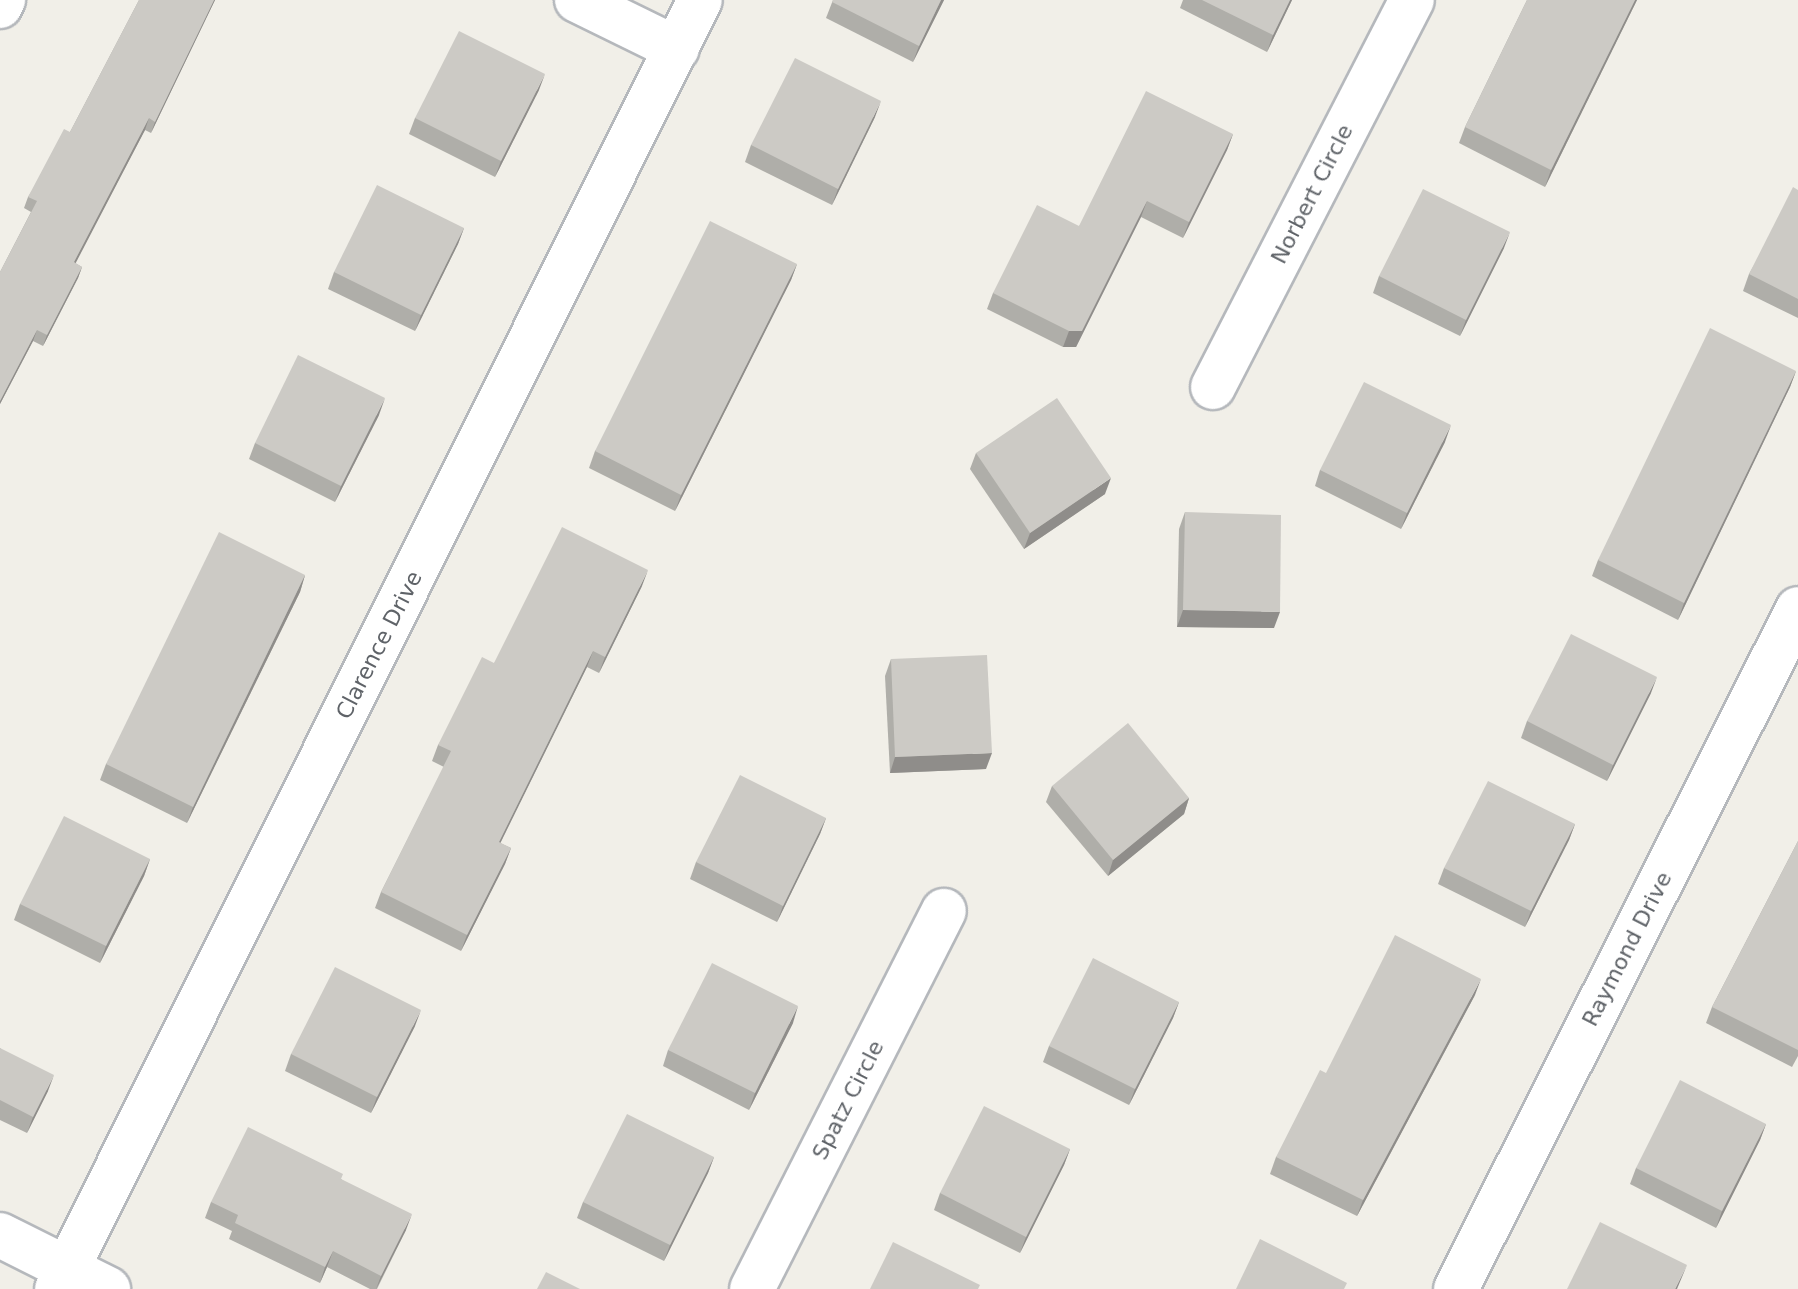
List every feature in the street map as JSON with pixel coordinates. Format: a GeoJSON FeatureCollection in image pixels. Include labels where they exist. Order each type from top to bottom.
{"type":"FeatureCollection","features":[{"type":"Feature","properties":{"kind":"street"},"geometry":{"type":"LineString","coordinates":[[0,6],[3,0]]}},
{"type":"Feature","properties":{"kind":"street"},"geometry":{"type":"LineString","coordinates":[[577,0],[677,49]]}},
{"type":"Feature","properties":{"kind":"street","name":"Clarence Drive"},"geometry":{"type":"LineString","coordinates":[[62,1279],[700,0]]}},
{"type":"Feature","properties":{"kind":"street","name":"Norbert Circle"},"geometry":{"type":"LineString","coordinates":[[1213,387],[1412,0]]}},
{"type":"Feature","properties":{"kind":"street","name":"Raymond Drive"},"geometry":{"type":"LineString","coordinates":[[1456,1289],[1798,609]]}},
{"type":"Feature","properties":{"kind":"street","name":"Spatz Circle"},"geometry":{"type":"LineString","coordinates":[[752,1289],[944,911]]}},
{"type":"Feature","properties":{"kind":"street"},"geometry":{"type":"LineString","coordinates":[[0,1235],[62,1279],[108,1289]]}},
{"type":"Feature","properties":{"kind":"building"},"geometry":{"type":"Polygon","coordinates":[[[139,0],[214,0],[155,122],[149,118],[74,262],[82,267],[47,335],[37,330],[0,401],[0,272],[37,201],[28,197],[64,129],[70,132],[139,0]]]}},
{"type":"Feature","properties":{"kind":"building"},"geometry":{"type":"Polygon","coordinates":[[[833,0],[941,0],[919,46],[833,0]]]}},
{"type":"Feature","properties":{"kind":"building"},"geometry":{"type":"Polygon","coordinates":[[[1202,0],[1290,0],[1273,35],[1202,0]]]}},
{"type":"Feature","properties":{"kind":"building"},"geometry":{"type":"Polygon","coordinates":[[[1527,0],[1635,0],[1551,170],[1465,127],[1527,0]]]}},
{"type":"Feature","properties":{"kind":"building"},"geometry":{"type":"Polygon","coordinates":[[[459,31],[545,74],[501,161],[415,118],[459,31]]]}},
{"type":"Feature","properties":{"kind":"building"},"geometry":{"type":"Polygon","coordinates":[[[795,58],[881,101],[838,189],[751,145],[795,58]]]}},
{"type":"Feature","properties":{"kind":"building"},"geometry":{"type":"Polygon","coordinates":[[[1146,91],[1233,134],[1189,222],[1147,201],[1082,331],[1069,331],[993,293],[1037,205],[1079,226],[1146,91]]]}},
{"type":"Feature","properties":{"kind":"building"},"geometry":{"type":"Polygon","coordinates":[[[377,185],[464,228],[421,315],[334,272],[377,185]]]}},
{"type":"Feature","properties":{"kind":"building"},"geometry":{"type":"Polygon","coordinates":[[[1793,187],[1798,190],[1798,299],[1749,274],[1793,187]]]}},
{"type":"Feature","properties":{"kind":"building"},"geometry":{"type":"Polygon","coordinates":[[[1423,189],[1510,232],[1466,320],[1379,276],[1423,189]]]}},
{"type":"Feature","properties":{"kind":"building"},"geometry":{"type":"Polygon","coordinates":[[[710,221],[797,264],[681,495],[595,451],[710,221]]]}},
{"type":"Feature","properties":{"kind":"building"},"geometry":{"type":"Polygon","coordinates":[[[1710,328],[1796,371],[1684,603],[1598,560],[1710,328]]]}},
{"type":"Feature","properties":{"kind":"building"},"geometry":{"type":"Polygon","coordinates":[[[298,355],[385,398],[341,486],[255,443],[298,355]]]}},
{"type":"Feature","properties":{"kind":"building"},"geometry":{"type":"Polygon","coordinates":[[[1364,382],[1451,425],[1407,513],[1320,470],[1364,382]]]}},
{"type":"Feature","properties":{"kind":"building"},"geometry":{"type":"Polygon","coordinates":[[[1057,398],[1111,478],[1030,533],[976,453],[1057,398]]]}},
{"type":"Feature","properties":{"kind":"building"},"geometry":{"type":"Polygon","coordinates":[[[1185,512],[1281,515],[1280,612],[1183,610],[1185,512]]]}},
{"type":"Feature","properties":{"kind":"building"},"geometry":{"type":"Polygon","coordinates":[[[562,527],[648,570],[605,657],[593,651],[499,842],[511,848],[467,935],[381,892],[451,751],[438,745],[482,657],[494,663],[562,527]]]}},
{"type":"Feature","properties":{"kind":"building"},"geometry":{"type":"Polygon","coordinates":[[[219,532],[305,575],[193,807],[106,764],[219,532]]]}},
{"type":"Feature","properties":{"kind":"building"},"geometry":{"type":"Polygon","coordinates":[[[1571,634],[1657,677],[1613,765],[1527,721],[1571,634]]]}},
{"type":"Feature","properties":{"kind":"building"},"geometry":{"type":"Polygon","coordinates":[[[987,655],[992,753],[895,757],[891,659],[987,655]]]}},
{"type":"Feature","properties":{"kind":"building"},"geometry":{"type":"Polygon","coordinates":[[[1128,723],[1189,798],[1113,860],[1052,786],[1128,723]]]}},
{"type":"Feature","properties":{"kind":"building"},"geometry":{"type":"Polygon","coordinates":[[[740,775],[826,818],[783,906],[696,862],[740,775]]]}},
{"type":"Feature","properties":{"kind":"building"},"geometry":{"type":"Polygon","coordinates":[[[1488,781],[1575,824],[1531,911],[1444,868],[1488,781]]]}},
{"type":"Feature","properties":{"kind":"building"},"geometry":{"type":"Polygon","coordinates":[[[64,816],[150,859],[106,946],[20,904],[64,816]]]}},
{"type":"Feature","properties":{"kind":"building"},"geometry":{"type":"Polygon","coordinates":[[[1798,841],[1798,1050],[1712,1007],[1798,841]]]}},
{"type":"Feature","properties":{"kind":"building"},"geometry":{"type":"Polygon","coordinates":[[[1395,935],[1481,979],[1363,1200],[1276,1157],[1320,1070],[1326,1073],[1395,935]]]}},
{"type":"Feature","properties":{"kind":"building"},"geometry":{"type":"Polygon","coordinates":[[[1093,958],[1179,1002],[1135,1089],[1049,1046],[1093,958]]]}},
{"type":"Feature","properties":{"kind":"building"},"geometry":{"type":"Polygon","coordinates":[[[712,963],[798,1006],[755,1093],[668,1050],[712,963]]]}},
{"type":"Feature","properties":{"kind":"building"},"geometry":{"type":"Polygon","coordinates":[[[335,967],[421,1010],[377,1097],[291,1054],[335,967]]]}},
{"type":"Feature","properties":{"kind":"building"},"geometry":{"type":"Polygon","coordinates":[[[0,1048],[54,1075],[33,1117],[0,1100],[0,1048]]]}},
{"type":"Feature","properties":{"kind":"building"},"geometry":{"type":"Polygon","coordinates":[[[1680,1080],[1766,1124],[1722,1211],[1636,1168],[1680,1080]]]}},
{"type":"Feature","properties":{"kind":"building"},"geometry":{"type":"Polygon","coordinates":[[[984,1106],[1070,1149],[1026,1237],[940,1193],[984,1106]]]}},
{"type":"Feature","properties":{"kind":"building"},"geometry":{"type":"Polygon","coordinates":[[[627,1114],[714,1157],[670,1245],[583,1202],[627,1114]]]}},
{"type":"Feature","properties":{"kind":"building"},"geometry":{"type":"Polygon","coordinates":[[[248,1127],[343,1174],[341,1179],[412,1214],[381,1276],[333,1251],[325,1267],[235,1223],[238,1215],[211,1202],[248,1127]]]}},
{"type":"Feature","properties":{"kind":"building"},"geometry":{"type":"Polygon","coordinates":[[[1600,1222],[1687,1265],[1675,1289],[1567,1289],[1600,1222]]]}},
{"type":"Feature","properties":{"kind":"building"},"geometry":{"type":"Polygon","coordinates":[[[1260,1239],[1347,1283],[1344,1289],[1236,1289],[1260,1239]]]}},
{"type":"Feature","properties":{"kind":"building"},"geometry":{"type":"Polygon","coordinates":[[[893,1242],[980,1285],[978,1289],[870,1289],[893,1242]]]}},
{"type":"Feature","properties":{"kind":"building"},"geometry":{"type":"Polygon","coordinates":[[[546,1272],[580,1289],[537,1289],[546,1272]]]}}]}
